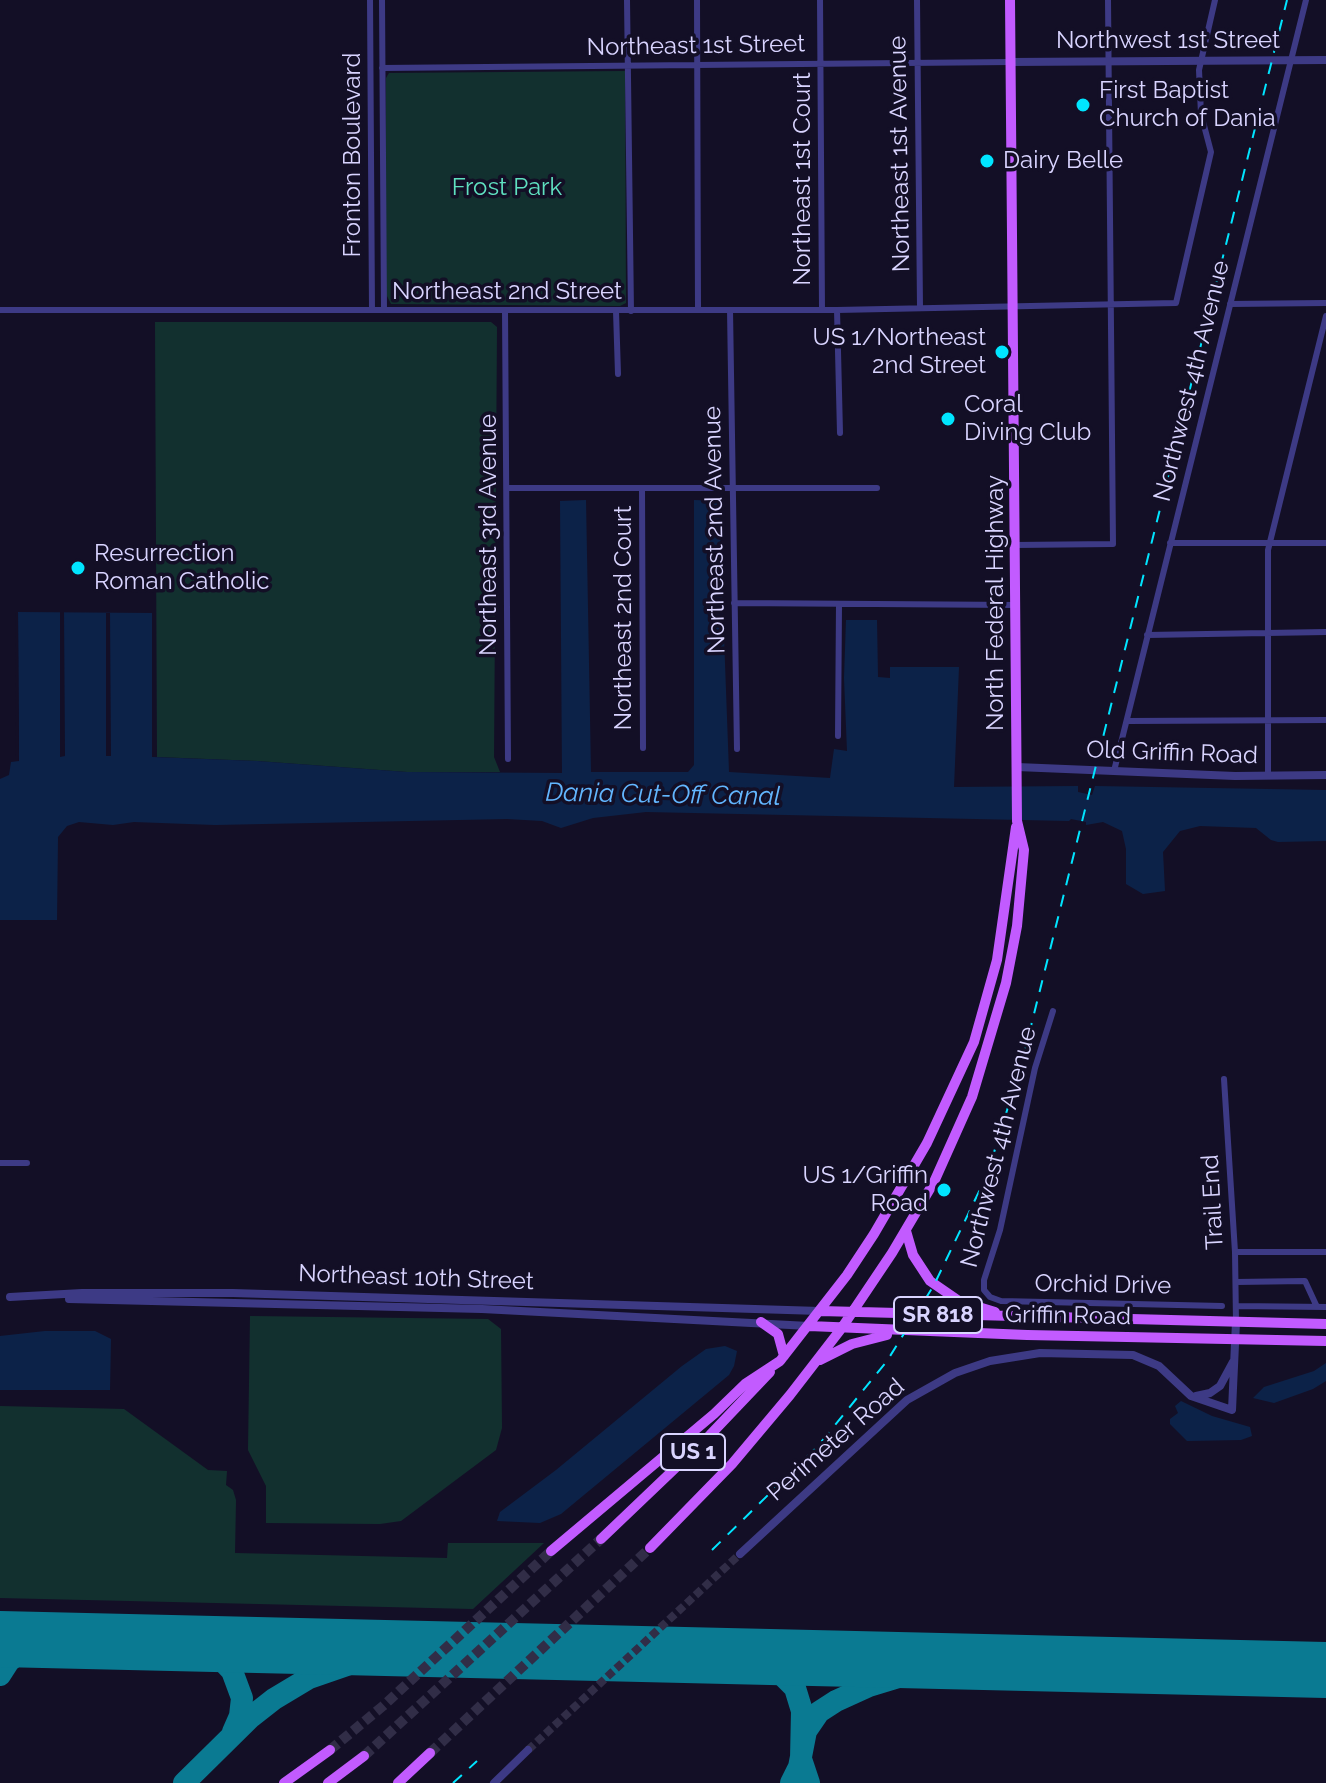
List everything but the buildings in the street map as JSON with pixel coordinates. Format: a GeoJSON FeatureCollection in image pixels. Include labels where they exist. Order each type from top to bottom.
{"type":"FeatureCollection","features":[{"type":"Feature","properties":{"kind":"main road","name":"North Federal Highway"},"geometry":{"type":"LineString","coordinates":[[601,1539],[710,1435],[782,1359],[849,1273],[901,1190],[940,1117],[974,1042],[997,960],[1017,821],[1010,0]]}},
{"type":"Feature","properties":{"kind":"main road","name":"North Federal Highway"},"geometry":{"type":"LineString","coordinates":[[650,1548],[732,1464],[818,1361],[853,1313],[934,1182],[963,1118],[987,1051],[1006,983],[1017,926],[1024,850],[1017,821]]}},
{"type":"Feature","properties":{"kind":"main road"},"geometry":{"type":"LineString","coordinates":[[906,1231],[917,1263],[941,1290],[967,1305],[1024,1318]]}},
{"type":"Feature","properties":{"kind":"main road","name":"Griffin Road"},"geometry":{"type":"LineString","coordinates":[[820,1311],[1326,1324]]}},
{"type":"Feature","properties":{"kind":"main road"},"geometry":{"type":"LineString","coordinates":[[551,1551],[745,1384],[782,1359],[778,1334],[761,1322]]}},
{"type":"Feature","properties":{"kind":"main road","name":"Griffin Road"},"geometry":{"type":"LineString","coordinates":[[809,1326],[900,1332],[1326,1341]]}},
{"type":"Feature","properties":{"kind":"main road"},"geometry":{"type":"LineString","coordinates":[[818,1361],[852,1344],[900,1332]]}},
{"type":"Feature","properties":{"kind":"main road"},"geometry":{"type":"LineString","coordinates":[[284,1783],[330,1750]]}},
{"type":"Feature","properties":{"kind":"main road"},"geometry":{"type":"LineString","coordinates":[[398,1783],[430,1753]]}},
{"type":"Feature","properties":{"kind":"main road"},"geometry":{"type":"LineString","coordinates":[[328,1783],[364,1756]]}},
{"type":"Feature","properties":{"kind":"street","name":"Fronton Boulevard"},"geometry":{"type":"LineString","coordinates":[[370,0],[372,310]]}},
{"type":"Feature","properties":{"kind":"street","name":"Fronton Boulevard"},"geometry":{"type":"LineString","coordinates":[[382,0],[384,310]]}},
{"type":"Feature","properties":{"kind":"street"},"geometry":{"type":"LineString","coordinates":[[627,0],[631,311]]}},
{"type":"Feature","properties":{"kind":"street"},"geometry":{"type":"LineString","coordinates":[[697,0],[698,310]]}},
{"type":"Feature","properties":{"kind":"street","name":"Northeast 1st Court"},"geometry":{"type":"LineString","coordinates":[[820,0],[822,309]]}},
{"type":"Feature","properties":{"kind":"street","name":"Northeast 1st Avenue"},"geometry":{"type":"LineString","coordinates":[[917,0],[920,307]]}},
{"type":"Feature","properties":{"kind":"street"},"geometry":{"type":"LineString","coordinates":[[1015,545],[1113,544],[1108,0]]}},
{"type":"Feature","properties":{"kind":"street"},"geometry":{"type":"LineString","coordinates":[[1201,59],[1215,0]]}},
{"type":"Feature","properties":{"kind":"street","name":"Northwest 4th Avenue"},"geometry":{"type":"LineString","coordinates":[[1114,771],[1306,0]]}},
{"type":"Feature","properties":{"kind":"street","name":"Northeast 2nd Street"},"geometry":{"type":"LineString","coordinates":[[0,310],[837,310],[1176,303],[1211,152],[1201,114],[1201,59]]}},
{"type":"Feature","properties":{"kind":"street","name":"Northwest 1st Street"},"geometry":{"type":"LineString","coordinates":[[1010,62],[1326,60]]}},
{"type":"Feature","properties":{"kind":"street","name":"Northeast 1st Street"},"geometry":{"type":"LineString","coordinates":[[382,68],[1010,62]]}},
{"type":"Feature","properties":{"kind":"street"},"geometry":{"type":"LineString","coordinates":[[1230,304],[1326,303]]}},
{"type":"Feature","properties":{"kind":"street","name":"Northeast 3rd Avenue"},"geometry":{"type":"LineString","coordinates":[[505,310],[508,759]]}},
{"type":"Feature","properties":{"kind":"street","name":"Northeast 2nd Avenue"},"geometry":{"type":"LineString","coordinates":[[730,310],[737,749]]}},
{"type":"Feature","properties":{"kind":"street","name":"Northeast 1st Court"},"geometry":{"type":"LineString","coordinates":[[837,310],[840,433]]}},
{"type":"Feature","properties":{"kind":"street"},"geometry":{"type":"LineString","coordinates":[[616,311],[618,374]]}},
{"type":"Feature","properties":{"kind":"street"},"geometry":{"type":"LineString","coordinates":[[1268,776],[1270,543],[1326,316]]}},
{"type":"Feature","properties":{"kind":"street"},"geometry":{"type":"LineString","coordinates":[[508,488],[877,488]]}},
{"type":"Feature","properties":{"kind":"street","name":"Northeast 2nd Court"},"geometry":{"type":"LineString","coordinates":[[642,488],[643,748]]}},
{"type":"Feature","properties":{"kind":"street"},"geometry":{"type":"LineString","coordinates":[[1170,543],[1326,543]]}},
{"type":"Feature","properties":{"kind":"street"},"geometry":{"type":"LineString","coordinates":[[734,603],[1016,605]]}},
{"type":"Feature","properties":{"kind":"street"},"geometry":{"type":"LineString","coordinates":[[838,736],[839,604]]}},
{"type":"Feature","properties":{"kind":"street"},"geometry":{"type":"LineString","coordinates":[[1147,635],[1326,632]]}},
{"type":"Feature","properties":{"kind":"street"},"geometry":{"type":"LineString","coordinates":[[1128,721],[1326,720]]}},
{"type":"Feature","properties":{"kind":"street","name":"Old Griffin Road"},"geometry":{"type":"LineString","coordinates":[[1017,767],[1268,776],[1326,775]]}},
{"type":"Feature","properties":{"kind":"street","name":"Northwest 4th Avenue"},"geometry":{"type":"LineString","coordinates":[[986,1293],[984,1280],[1000,1230],[1035,1068],[1053,1011]]}},
{"type":"Feature","properties":{"kind":"street"},"geometry":{"type":"LineString","coordinates":[[974,1042],[987,1051]]}},
{"type":"Feature","properties":{"kind":"street","name":"Trail End"},"geometry":{"type":"LineString","coordinates":[[1224,1079],[1235,1252],[1236,1322]]}},
{"type":"Feature","properties":{"kind":"street"},"geometry":{"type":"LineString","coordinates":[[0,1163],[27,1163]]}},
{"type":"Feature","properties":{"kind":"street"},"geometry":{"type":"LineString","coordinates":[[1235,1252],[1326,1252]]}},
{"type":"Feature","properties":{"kind":"street"},"geometry":{"type":"LineString","coordinates":[[1236,1282],[1305,1281],[1317,1307]]}},
{"type":"Feature","properties":{"kind":"street","name":"Northeast 10th Street"},"geometry":{"type":"LineString","coordinates":[[10,1297],[82,1293],[260,1294],[809,1326]]}},
{"type":"Feature","properties":{"kind":"street","name":"Orchid Drive"},"geometry":{"type":"LineString","coordinates":[[986,1293],[1001,1301],[1222,1306]]}},
{"type":"Feature","properties":{"kind":"street"},"geometry":{"type":"LineString","coordinates":[[241,1302],[260,1294]]}},
{"type":"Feature","properties":{"kind":"street","name":"Northeast 10th Street"},"geometry":{"type":"LineString","coordinates":[[0,1297],[820,1311]]}},
{"type":"Feature","properties":{"kind":"street"},"geometry":{"type":"LineString","coordinates":[[1236,1306],[1326,1307]]}},
{"type":"Feature","properties":{"kind":"street","name":"Perimeter Road"},"geometry":{"type":"LineString","coordinates":[[740,1554],[892,1412],[923,1390],[973,1367],[1009,1357],[1040,1353],[1133,1355],[1159,1366],[1191,1396],[1232,1410],[1236,1322]]}},
{"type":"Feature","properties":{"kind":"street"},"geometry":{"type":"LineString","coordinates":[[1191,1396],[1217,1389],[1235,1358]]}},
{"type":"Feature","properties":{"kind":"street"},"geometry":{"type":"LineString","coordinates":[[494,1783],[528,1750]]}},
{"type":"Feature","properties":{"kind":"green space","name":"Frost Park"},"geometry":{"type":"Polygon","coordinates":[[[625,71],[626,303],[620,306],[391,304],[386,294],[386,78],[389,73],[625,71]]]}},
{"type":"Feature","properties":{"kind":"green space"},"geometry":{"type":"Polygon","coordinates":[[[155,322],[491,322],[497,327],[494,757],[500,772],[407,772],[157,757],[155,322]]]}},
{"type":"Feature","properties":{"kind":"green space"},"geometry":{"type":"Polygon","coordinates":[[[250,1316],[488,1319],[501,1329],[502,1428],[496,1450],[401,1521],[380,1524],[266,1523],[266,1486],[248,1450],[250,1316]]]}},
{"type":"Feature","properties":{"kind":"green space"},"geometry":{"type":"Polygon","coordinates":[[[0,1406],[124,1409],[208,1470],[227,1471],[226,1485],[233,1490],[236,1500],[235,1553],[447,1558],[448,1543],[544,1543],[473,1609],[0,1598],[0,1406]]]}},
{"type":"Feature","properties":{"kind":"water","name":"Dania Cut-Off Canal"},"geometry":{"type":"Polygon","coordinates":[[[586,500],[591,772],[688,772],[694,765],[694,500],[719,501],[729,772],[830,778],[834,749],[847,751],[844,678],[846,620],[877,620],[878,677],[890,678],[890,667],[959,667],[954,787],[1078,786],[1078,792],[1092,795],[1095,786],[1326,790],[1326,841],[1278,842],[1256,828],[1200,826],[1180,831],[1163,852],[1165,891],[1143,894],[1126,884],[1126,849],[1122,831],[1103,822],[1086,825],[1086,822],[1071,819],[646,812],[593,818],[561,828],[542,821],[507,819],[215,825],[79,822],[67,826],[58,837],[57,920],[0,920],[0,779],[9,775],[11,762],[19,761],[18,612],[152,613],[153,757],[407,772],[562,773],[560,501],[586,500]]]}},
{"type":"Feature","properties":{"kind":"water"},"geometry":{"type":"Polygon","coordinates":[[[45,1331],[95,1331],[111,1339],[110,1390],[0,1390],[0,1336],[45,1331]]]}},
{"type":"Feature","properties":{"kind":"water"},"geometry":{"type":"Polygon","coordinates":[[[725,1346],[737,1351],[729,1375],[561,1514],[540,1523],[497,1521],[500,1512],[682,1366],[706,1349],[725,1346]]]}},
{"type":"Feature","properties":{"kind":"water"},"geometry":{"type":"Polygon","coordinates":[[[1326,1363],[1326,1381],[1313,1389],[1274,1403],[1253,1398],[1264,1387],[1314,1371],[1326,1363]]]}},
{"type":"Feature","properties":{"kind":"water"},"geometry":{"type":"Polygon","coordinates":[[[1181,1401],[1212,1416],[1250,1427],[1252,1436],[1241,1440],[1187,1441],[1170,1424],[1170,1419],[1178,1413],[1175,1406],[1181,1401]]]}},
{"type":"Feature","properties":{"kind":"pier"},"geometry":{"type":"Polygon","coordinates":[[[15,612],[18,612],[19,761],[16,761],[15,612]]]}},
{"type":"Feature","properties":{"kind":"pier"},"geometry":{"type":"Polygon","coordinates":[[[60,612],[64,612],[65,756],[60,757],[60,612]]]}},
{"type":"Feature","properties":{"kind":"pier"},"geometry":{"type":"Polygon","coordinates":[[[106,613],[110,613],[111,756],[106,756],[106,613]]]}},
{"type":"Feature","properties":{"kind":"pier"},"geometry":{"type":"Polygon","coordinates":[[[152,613],[155,613],[155,757],[152,757],[152,613]]]}},
{"type":"Feature","properties":{"kind":"taxiway"},"geometry":{"type":"LineString","coordinates":[[0,1675],[9,1661],[23,1650],[33,1645],[63,1640]]}},
{"type":"Feature","properties":{"kind":"taxiway"},"geometry":{"type":"LineString","coordinates":[[180,1643],[217,1655],[232,1671],[242,1698],[240,1716],[233,1732]]}},
{"type":"Feature","properties":{"kind":"taxiway"},"geometry":{"type":"LineString","coordinates":[[184,1783],[251,1717],[309,1678],[364,1659],[436,1649]]}},
{"type":"Feature","properties":{"kind":"taxiway"},"geometry":{"type":"LineString","coordinates":[[730,1656],[758,1660],[774,1667],[795,1688],[802,1711],[801,1759],[809,1783]]}},
{"type":"Feature","properties":{"kind":"taxiway"},"geometry":{"type":"LineString","coordinates":[[791,1783],[799,1767],[806,1731],[819,1712],[836,1701],[869,1686],[915,1672],[994,1663]]}},
{"type":"Feature","properties":{"kind":"taxiway"},"geometry":{"type":"LineString","coordinates":[[1298,1670],[1326,1678]]}},
{"type":"Feature","properties":{"kind":"runway"},"geometry":{"type":"LineString","coordinates":[[0,1639],[1326,1670]]}},
{"type":"Feature","properties":{"kind":"tunnel"},"geometry":{"type":"LineString","coordinates":[[364,1756],[601,1539]]}},
{"type":"Feature","properties":{"kind":"tunnel"},"geometry":{"type":"LineString","coordinates":[[430,1753],[650,1548]]}},
{"type":"Feature","properties":{"kind":"tunnel"},"geometry":{"type":"LineString","coordinates":[[330,1750],[383,1706],[551,1551]]}},
{"type":"Feature","properties":{"kind":"tunnel"},"geometry":{"type":"LineString","coordinates":[[528,1750],[740,1554]]}},
{"type":"Feature","properties":{"kind":"railway"},"geometry":{"type":"LineString","coordinates":[[712,1550],[818,1446],[887,1361],[934,1285],[987,1175],[1022,1062],[1287,0]]}},
{"type":"Feature","properties":{"kind":"railway"},"geometry":{"type":"LineString","coordinates":[[453,1783],[477,1761]]}},
{"type":"Feature","properties":{"kind":"place","name":"First Baptist Church of Dania"},"geometry":{"type":"Point","coordinates":[1083,105]}},
{"type":"Feature","properties":{"kind":"place","name":"Dairy Belle"},"geometry":{"type":"Point","coordinates":[987,161]}},
{"type":"Feature","properties":{"kind":"place","name":"US 1/Northeast 2nd Street"},"geometry":{"type":"Point","coordinates":[1002,352]}},
{"type":"Feature","properties":{"kind":"place","name":"Coral Diving Club"},"geometry":{"type":"Point","coordinates":[948,419]}},
{"type":"Feature","properties":{"kind":"place","name":"Resurrection Roman Catholic"},"geometry":{"type":"Point","coordinates":[78,568]}},
{"type":"Feature","properties":{"kind":"place","name":"US 1/Griffin Road"},"geometry":{"type":"Point","coordinates":[944,1190]}}]}
